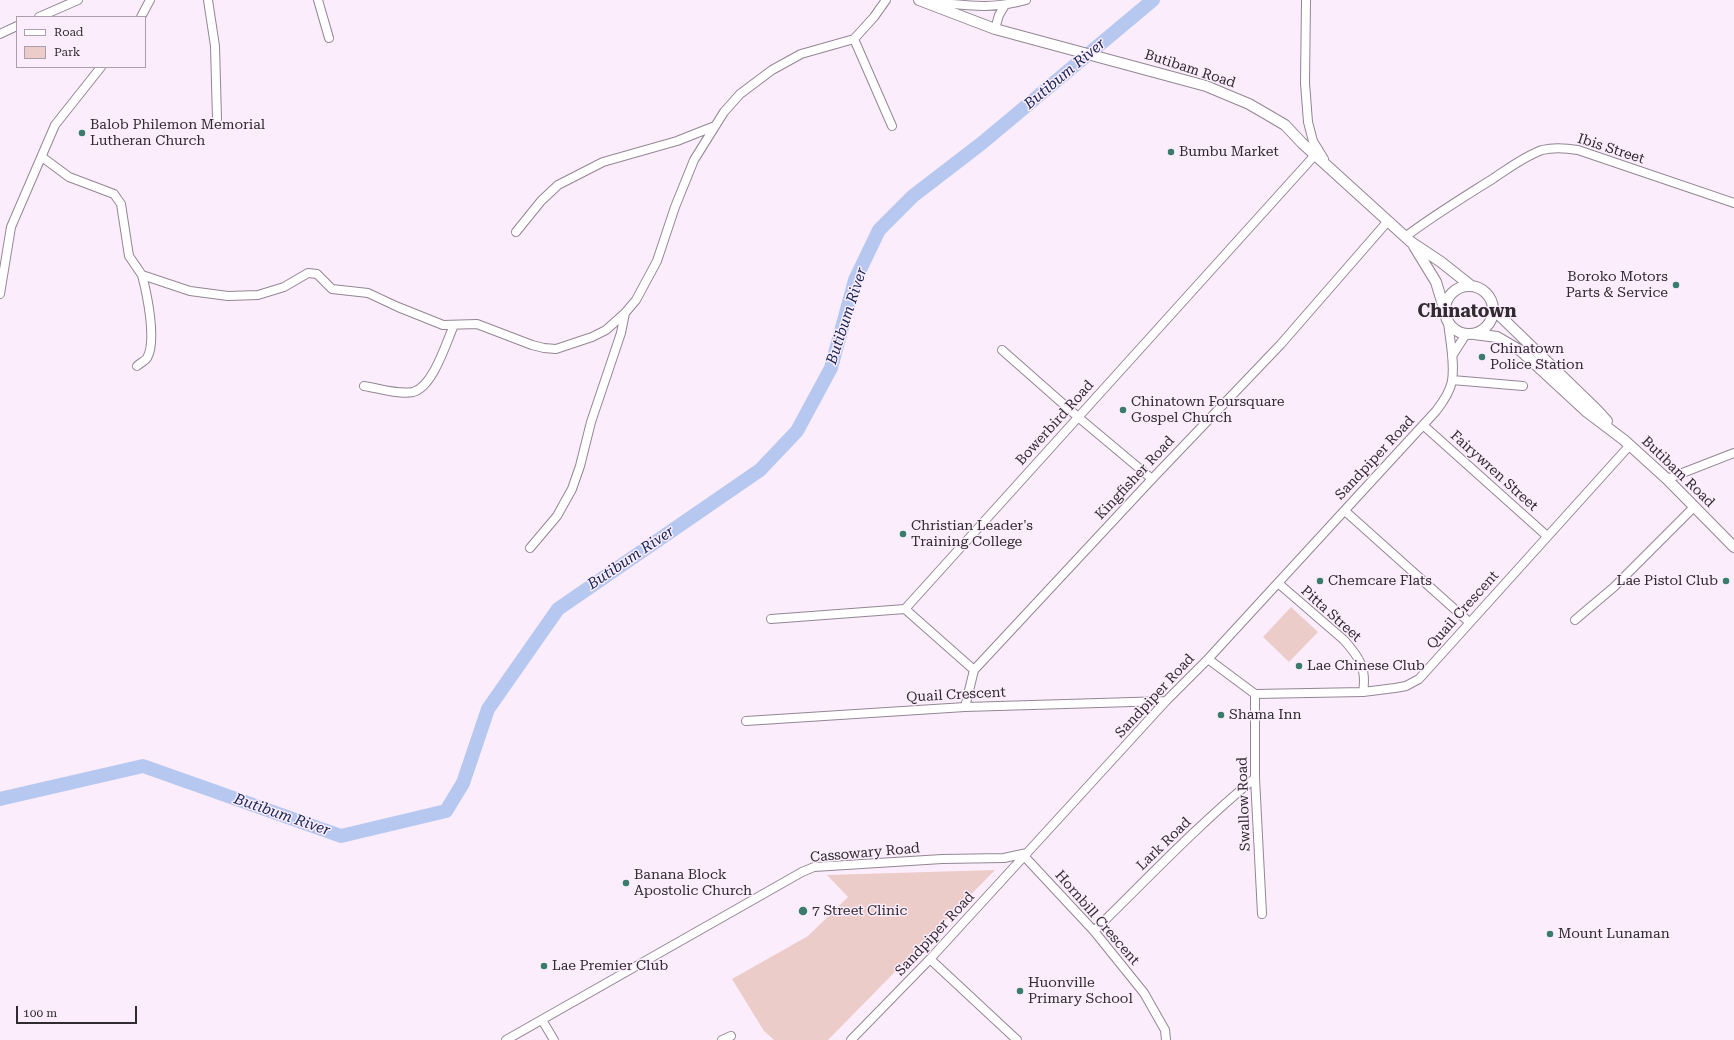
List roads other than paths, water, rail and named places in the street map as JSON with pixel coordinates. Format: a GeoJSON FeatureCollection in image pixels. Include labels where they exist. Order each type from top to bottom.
{"type":"FeatureCollection","features":[{"type":"Feature","properties":{"kind":"main road","name":"Butibam Road"},"geometry":{"type":"LineString","coordinates":[[920,1],[995,29],[1206,86],[1249,104],[1285,125],[1315,155],[1408,239],[1470,285]]}},
{"type":"Feature","properties":{"kind":"main road","name":"Butibam Road"},"geometry":{"type":"LineString","coordinates":[[1408,239],[1436,282],[1445,310]]}},
{"type":"Feature","properties":{"kind":"main road"},"geometry":{"type":"LineString","coordinates":[[1470,285],[1480,288],[1488,294],[1493,303],[1494,310],[1492,320],[1488,326],[1482,331],[1470,334],[1453,328],[1448,322],[1445,310],[1447,301],[1452,292],[1460,287],[1470,285]]}},
{"type":"Feature","properties":{"kind":"main road","name":"Butibam Road"},"geometry":{"type":"LineString","coordinates":[[1494,310],[1597,410],[1619,435],[1667,479],[1734,547]]}},
{"type":"Feature","properties":{"kind":"main road","name":"Butibam Road"},"geometry":{"type":"LineString","coordinates":[[1470,334],[1498,337],[1521,351],[1587,412],[1619,435]]}},
{"type":"Feature","properties":{"kind":"street"},"geometry":{"type":"LineString","coordinates":[[41,16],[63,3],[78,0]]}},
{"type":"Feature","properties":{"kind":"street"},"geometry":{"type":"LineString","coordinates":[[142,16],[150,0]]}},
{"type":"Feature","properties":{"kind":"street"},"geometry":{"type":"LineString","coordinates":[[208,0],[215,46],[217,119]]}},
{"type":"Feature","properties":{"kind":"street"},"geometry":{"type":"LineString","coordinates":[[318,0],[329,38]]}},
{"type":"Feature","properties":{"kind":"street"},"geometry":{"type":"LineString","coordinates":[[142,275],[190,291],[228,296],[258,295],[284,287],[308,273],[317,274],[332,289],[368,293],[443,325],[477,324],[532,345],[544,348],[556,349],[592,338],[606,330],[625,313],[636,300],[657,261],[675,207],[694,160],[724,112],[740,94],[772,70],[801,54],[854,39],[874,18],[886,0]]}},
{"type":"Feature","properties":{"kind":"street"},"geometry":{"type":"LineString","coordinates":[[920,1],[984,7],[1005,5],[1026,0]]}},
{"type":"Feature","properties":{"kind":"street"},"geometry":{"type":"LineString","coordinates":[[1306,0],[1305,83],[1308,122],[1313,141],[1328,167]]}},
{"type":"Feature","properties":{"kind":"street"},"geometry":{"type":"LineString","coordinates":[[995,29],[998,15],[1005,5]]}},
{"type":"Feature","properties":{"kind":"street"},"geometry":{"type":"LineString","coordinates":[[0,34],[16,26]]}},
{"type":"Feature","properties":{"kind":"street"},"geometry":{"type":"LineString","coordinates":[[854,39],[892,126]]}},
{"type":"Feature","properties":{"kind":"street"},"geometry":{"type":"LineString","coordinates":[[0,294],[10,227],[55,125],[100,68]]}},
{"type":"Feature","properties":{"kind":"street"},"geometry":{"type":"LineString","coordinates":[[516,232],[541,201],[558,185],[603,162],[677,141],[715,126]]}},
{"type":"Feature","properties":{"kind":"street","name":"Ibis Street"},"geometry":{"type":"LineString","coordinates":[[1408,239],[1431,218],[1524,159],[1541,150],[1553,148],[1578,150],[1734,203]]}},
{"type":"Feature","properties":{"kind":"street","name":"Bowerbird Road"},"geometry":{"type":"LineString","coordinates":[[905,608],[1315,155]]}},
{"type":"Feature","properties":{"kind":"street"},"geometry":{"type":"LineString","coordinates":[[42,157],[69,177],[114,194],[121,204],[129,256],[142,275],[148,297],[152,346],[146,359],[137,366]]}},
{"type":"Feature","properties":{"kind":"street","name":"Kingfisher Road"},"geometry":{"type":"LineString","coordinates":[[965,707],[974,670],[1152,479],[1281,344],[1388,221]]}},
{"type":"Feature","properties":{"kind":"street"},"geometry":{"type":"LineString","coordinates":[[530,548],[557,516],[572,489],[580,466],[591,422],[621,333],[625,313]]}},
{"type":"Feature","properties":{"kind":"street","name":"Sandpiper Road"},"geometry":{"type":"LineString","coordinates":[[851,1040],[930,959],[1166,701],[1208,659],[1345,511],[1442,403],[1452,380],[1452,356],[1448,322]]}},
{"type":"Feature","properties":{"kind":"street"},"geometry":{"type":"LineString","coordinates":[[364,386],[401,392],[413,392],[421,388],[434,372],[454,325]]}},
{"type":"Feature","properties":{"kind":"street"},"geometry":{"type":"LineString","coordinates":[[1452,356],[1470,334]]}},
{"type":"Feature","properties":{"kind":"street"},"geometry":{"type":"LineString","coordinates":[[1002,350],[1078,417],[1152,479]]}},
{"type":"Feature","properties":{"kind":"street"},"geometry":{"type":"LineString","coordinates":[[1452,380],[1523,386]]}},
{"type":"Feature","properties":{"kind":"street","name":"Fairywren Street"},"geometry":{"type":"LineString","coordinates":[[1423,425],[1547,536]]}},
{"type":"Feature","properties":{"kind":"street","name":"Quail Crescent"},"geometry":{"type":"LineString","coordinates":[[1254,694],[1363,692],[1406,686],[1419,679],[1630,445]]}},
{"type":"Feature","properties":{"kind":"street"},"geometry":{"type":"LineString","coordinates":[[1667,479],[1734,453]]}},
{"type":"Feature","properties":{"kind":"street"},"geometry":{"type":"LineString","coordinates":[[1576,620],[1614,587],[1694,507]]}},
{"type":"Feature","properties":{"kind":"street"},"geometry":{"type":"LineString","coordinates":[[1345,511],[1469,622]]}},
{"type":"Feature","properties":{"kind":"street","name":"Pitta Street"},"geometry":{"type":"LineString","coordinates":[[1278,583],[1344,640],[1352,650],[1359,659],[1364,672],[1363,692]]}},
{"type":"Feature","properties":{"kind":"street"},"geometry":{"type":"LineString","coordinates":[[771,619],[905,608],[974,670]]}},
{"type":"Feature","properties":{"kind":"street"},"geometry":{"type":"LineString","coordinates":[[1208,659],[1254,694]]}},
{"type":"Feature","properties":{"kind":"street","name":"Swallow Road"},"geometry":{"type":"LineString","coordinates":[[1254,694],[1255,778],[1262,914]]}},
{"type":"Feature","properties":{"kind":"street","name":"Quail Crescent"},"geometry":{"type":"LineString","coordinates":[[746,721],[965,707],[1166,701]]}},
{"type":"Feature","properties":{"kind":"street","name":"Lark Road"},"geometry":{"type":"LineString","coordinates":[[1094,931],[1172,854],[1232,797],[1255,778]]}},
{"type":"Feature","properties":{"kind":"street","name":"Hornbill Crescent"},"geometry":{"type":"LineString","coordinates":[[1027,854],[1094,931],[1144,993],[1165,1030],[1166,1040]]}},
{"type":"Feature","properties":{"kind":"street","name":"Cassowary Road"},"geometry":{"type":"LineString","coordinates":[[506,1040],[795,876],[814,867],[942,859],[1004,858],[1027,854]]}},
{"type":"Feature","properties":{"kind":"street"},"geometry":{"type":"LineString","coordinates":[[930,959],[1018,1040]]}},
{"type":"Feature","properties":{"kind":"street"},"geometry":{"type":"LineString","coordinates":[[542,1020],[554,1040]]}},
{"type":"Feature","properties":{"kind":"street"},"geometry":{"type":"LineString","coordinates":[[722,1040],[731,1036]]}},
{"type":"Feature","properties":{"kind":"waterway","name":"Butibum River"},"geometry":{"type":"LineString","coordinates":[[0,799],[143,766],[341,836],[446,811],[463,783],[488,709],[558,609],[760,470],[797,431],[831,368],[855,280],[879,230],[913,196],[982,143],[1153,0]]}},
{"type":"Feature","properties":{"kind":"place","name":"Balob Philemon Memorial Lutheran Church"},"geometry":{"type":"Point","coordinates":[82,133]}},
{"type":"Feature","properties":{"kind":"place","name":"Bumbu Market"},"geometry":{"type":"Point","coordinates":[1171,152]}},
{"type":"Feature","properties":{"kind":"place","name":"Boroko Motors Parts & Service"},"geometry":{"type":"Point","coordinates":[1676,285]}},
{"type":"Feature","properties":{"kind":"place","name":"Chinatown Police Station"},"geometry":{"type":"Point","coordinates":[1482,357]}},
{"type":"Feature","properties":{"kind":"place","name":"Chinatown Foursquare Gospel Church"},"geometry":{"type":"Point","coordinates":[1123,410]}},
{"type":"Feature","properties":{"kind":"place","name":"Christian Leader's Training College"},"geometry":{"type":"Point","coordinates":[903,534]}},
{"type":"Feature","properties":{"kind":"place","name":"Chemcare Flats"},"geometry":{"type":"Point","coordinates":[1320,581]}},
{"type":"Feature","properties":{"kind":"place","name":"Lae Pistol Club"},"geometry":{"type":"Point","coordinates":[1726,581]}},
{"type":"Feature","properties":{"kind":"place","name":"Lae Chinese Club"},"geometry":{"type":"Point","coordinates":[1299,666]}},
{"type":"Feature","properties":{"kind":"place","name":"Shama Inn"},"geometry":{"type":"Point","coordinates":[1221,715]}},
{"type":"Feature","properties":{"kind":"place","name":"Banana Block Apostolic Church"},"geometry":{"type":"Point","coordinates":[626,883]}},
{"type":"Feature","properties":{"kind":"place","name":"7 Street Clinic"},"geometry":{"type":"Point","coordinates":[803,911]}},
{"type":"Feature","properties":{"kind":"place","name":"Mount Lunaman"},"geometry":{"type":"Point","coordinates":[1550,934]}},
{"type":"Feature","properties":{"kind":"place","name":"Lae Premier Club"},"geometry":{"type":"Point","coordinates":[544,966]}},
{"type":"Feature","properties":{"kind":"place","name":"Huonville Primary School"},"geometry":{"type":"Point","coordinates":[1020,991]}},
{"type":"Feature","properties":{"kind":"district","name":"Chinatown"},"geometry":{"type":"Point","coordinates":[1467,312]}}]}
